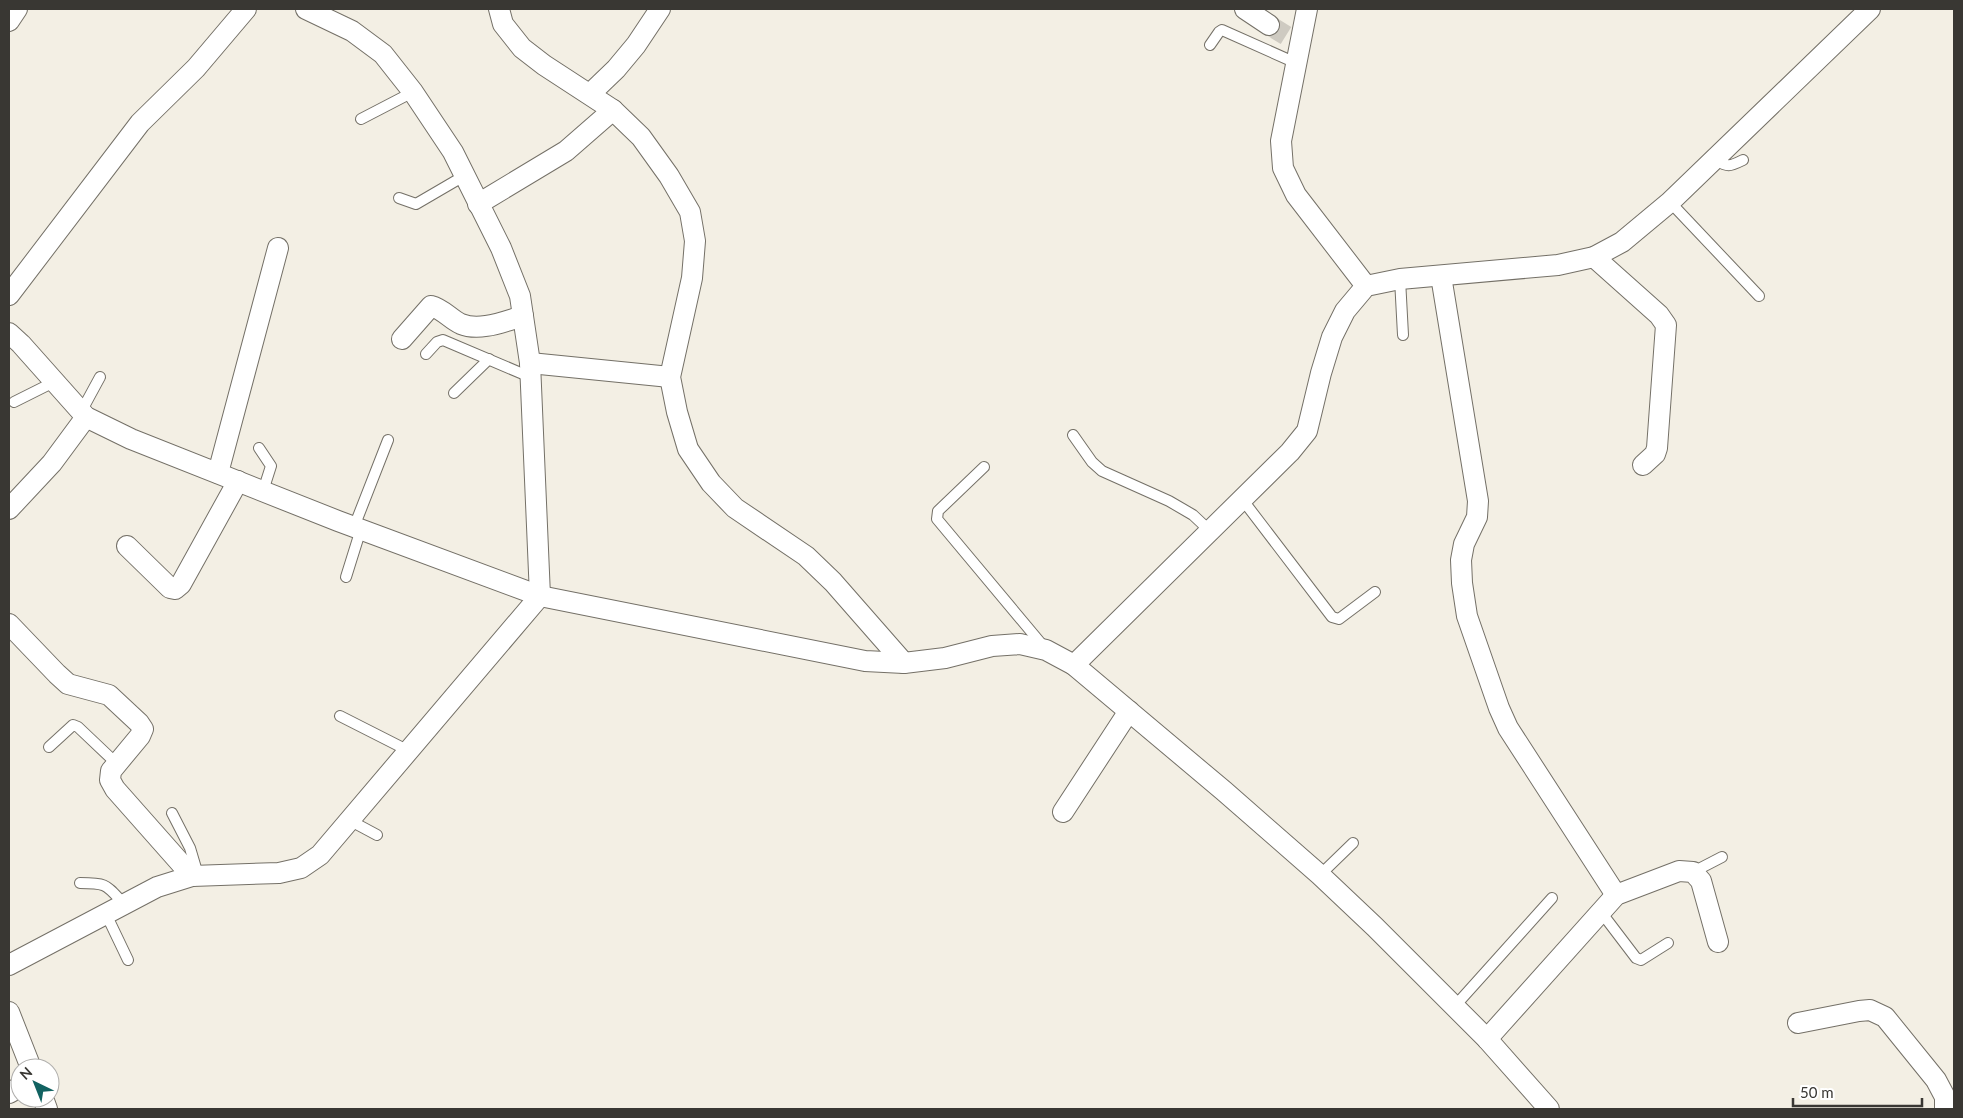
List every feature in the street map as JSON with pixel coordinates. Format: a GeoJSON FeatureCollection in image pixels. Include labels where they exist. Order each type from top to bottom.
{"type":"FeatureCollection","features":[{"type":"Feature","properties":{"kind":"street"},"geometry":{"type":"LineString","coordinates":[[9,21],[17,9]]}},
{"type":"Feature","properties":{"kind":"street"},"geometry":{"type":"LineString","coordinates":[[9,295],[140,123],[196,68],[246,9]]}},
{"type":"Feature","properties":{"kind":"street"},"geometry":{"type":"LineString","coordinates":[[9,965],[157,887],[195,876],[279,873],[301,868],[320,855],[540,596],[530,370],[520,296],[501,248],[453,152],[413,92],[382,54],[352,30],[306,9]]}},
{"type":"Feature","properties":{"kind":"street"},"geometry":{"type":"LineString","coordinates":[[500,9],[503,24],[522,48],[544,65],[613,110],[641,137],[669,176],[690,212],[695,241],[692,278],[670,377],[677,412],[688,449],[711,483],[735,508],[806,556],[834,582],[904,663]]}},
{"type":"Feature","properties":{"kind":"street"},"geometry":{"type":"LineString","coordinates":[[590,94],[616,69],[636,45],[660,9]]}},
{"type":"Feature","properties":{"kind":"street"},"geometry":{"type":"LineString","coordinates":[[1245,9],[1269,24]]}},
{"type":"Feature","properties":{"kind":"street"},"geometry":{"type":"LineString","coordinates":[[1307,9],[1295,48],[1281,141],[1283,168],[1296,195],[1366,286]]}},
{"type":"Feature","properties":{"kind":"street"},"geometry":{"type":"LineString","coordinates":[[1074,665],[1290,452],[1307,431],[1321,372],[1332,337],[1345,311],[1366,286],[1400,279],[1558,265],[1594,257],[1622,242],[1670,202],[1715,160],[1870,9]]}},
{"type":"Feature","properties":{"kind":"street"},"geometry":{"type":"LineString","coordinates":[[478,204],[566,151],[613,110]]}},
{"type":"Feature","properties":{"kind":"street"},"geometry":{"type":"LineString","coordinates":[[218,473],[278,248]]}},
{"type":"Feature","properties":{"kind":"street"},"geometry":{"type":"LineString","coordinates":[[1594,257],[1659,315],[1666,325],[1657,448],[1655,454],[1643,465]]}},
{"type":"Feature","properties":{"kind":"street"},"geometry":{"type":"LineString","coordinates":[[1441,276],[1478,501],[1477,517],[1464,544],[1462,560],[1462,583],[1467,616],[1499,708],[1508,728],[1616,895]]}},
{"type":"Feature","properties":{"kind":"street"},"geometry":{"type":"LineString","coordinates":[[402,339],[430,306],[437,308],[461,324],[476,328],[523,316]]}},
{"type":"Feature","properties":{"kind":"street"},"geometry":{"type":"LineString","coordinates":[[9,334],[84,414],[131,439],[357,528],[540,596],[864,661],[904,663],[945,658],[992,646],[1020,644],[1046,650],[1074,665],[1320,875],[1455,1006],[1549,1109]]}},
{"type":"Feature","properties":{"kind":"street"},"geometry":{"type":"LineString","coordinates":[[530,370],[670,377]]}},
{"type":"Feature","properties":{"kind":"street"},"geometry":{"type":"LineString","coordinates":[[9,509],[52,463],[84,414]]}},
{"type":"Feature","properties":{"kind":"street"},"geometry":{"type":"LineString","coordinates":[[127,546],[170,588],[175,589],[181,584],[238,481]]}},
{"type":"Feature","properties":{"kind":"street"},"geometry":{"type":"LineString","coordinates":[[9,624],[68,684],[109,695],[140,723],[143,729],[140,736],[111,771],[110,780],[115,789],[195,876]]}},
{"type":"Feature","properties":{"kind":"street"},"geometry":{"type":"LineString","coordinates":[[1063,812],[1129,711]]}},
{"type":"Feature","properties":{"kind":"street"},"geometry":{"type":"LineString","coordinates":[[1487,1039],[1616,895],[1680,871],[1692,872],[1701,881],[1718,942]]}},
{"type":"Feature","properties":{"kind":"street"},"geometry":{"type":"LineString","coordinates":[[1798,1023],[1870,1010],[1884,1016],[1936,1080],[1945,1098],[1945,1109]]}},
{"type":"Feature","properties":{"kind":"street"},"geometry":{"type":"LineString","coordinates":[[9,1012],[27,1058]]}},
{"type":"Feature","properties":{"kind":"lane"},"geometry":{"type":"LineString","coordinates":[[1210,45],[1222,30],[1295,48]]}},
{"type":"Feature","properties":{"kind":"lane"},"geometry":{"type":"LineString","coordinates":[[361,119],[413,92]]}},
{"type":"Feature","properties":{"kind":"lane"},"geometry":{"type":"LineString","coordinates":[[1715,160],[1726,166],[1732,166],[1743,160]]}},
{"type":"Feature","properties":{"kind":"lane"},"geometry":{"type":"LineString","coordinates":[[399,198],[416,204],[464,176]]}},
{"type":"Feature","properties":{"kind":"lane"},"geometry":{"type":"LineString","coordinates":[[1670,202],[1759,296]]}},
{"type":"Feature","properties":{"kind":"lane"},"geometry":{"type":"LineString","coordinates":[[1400,279],[1403,335]]}},
{"type":"Feature","properties":{"kind":"lane"},"geometry":{"type":"LineString","coordinates":[[426,354],[437,342],[443,340],[489,360],[530,370]]}},
{"type":"Feature","properties":{"kind":"lane"},"geometry":{"type":"LineString","coordinates":[[454,392],[489,360]]}},
{"type":"Feature","properties":{"kind":"lane"},"geometry":{"type":"LineString","coordinates":[[84,414],[100,377]]}},
{"type":"Feature","properties":{"kind":"lane"},"geometry":{"type":"LineString","coordinates":[[14,402],[54,382]]}},
{"type":"Feature","properties":{"kind":"lane"},"geometry":{"type":"LineString","coordinates":[[1073,435],[1092,462],[1102,471],[1169,501],[1193,515],[1210,531]]}},
{"type":"Feature","properties":{"kind":"lane"},"geometry":{"type":"LineString","coordinates":[[346,577],[357,528],[388,440]]}},
{"type":"Feature","properties":{"kind":"lane"},"geometry":{"type":"LineString","coordinates":[[259,448],[271,466],[263,491]]}},
{"type":"Feature","properties":{"kind":"lane"},"geometry":{"type":"LineString","coordinates":[[984,467],[938,511],[937,519],[1046,650]]}},
{"type":"Feature","properties":{"kind":"lane"},"geometry":{"type":"LineString","coordinates":[[1242,499],[1332,617],[1339,619],[1375,592]]}},
{"type":"Feature","properties":{"kind":"lane"},"geometry":{"type":"LineString","coordinates":[[340,716],[409,751]]}},
{"type":"Feature","properties":{"kind":"lane"},"geometry":{"type":"LineString","coordinates":[[49,747],[73,725],[78,727],[117,764]]}},
{"type":"Feature","properties":{"kind":"lane"},"geometry":{"type":"LineString","coordinates":[[172,813],[190,848],[195,876]]}},
{"type":"Feature","properties":{"kind":"lane"},"geometry":{"type":"LineString","coordinates":[[349,820],[377,835]]}},
{"type":"Feature","properties":{"kind":"lane"},"geometry":{"type":"LineString","coordinates":[[1320,875],[1353,843]]}},
{"type":"Feature","properties":{"kind":"lane"},"geometry":{"type":"LineString","coordinates":[[1692,872],[1722,857]]}},
{"type":"Feature","properties":{"kind":"lane"},"geometry":{"type":"LineString","coordinates":[[80,883],[100,883],[107,886],[124,904]]}},
{"type":"Feature","properties":{"kind":"lane"},"geometry":{"type":"LineString","coordinates":[[1455,1006],[1552,898]]}},
{"type":"Feature","properties":{"kind":"lane"},"geometry":{"type":"LineString","coordinates":[[1601,912],[1636,958],[1641,960],[1668,943]]}},
{"type":"Feature","properties":{"kind":"lane"},"geometry":{"type":"LineString","coordinates":[[106,914],[128,960]]}},
{"type":"Feature","properties":{"kind":"tunnel"},"geometry":{"type":"LineString","coordinates":[[1269,25],[1290,38]]}}]}
